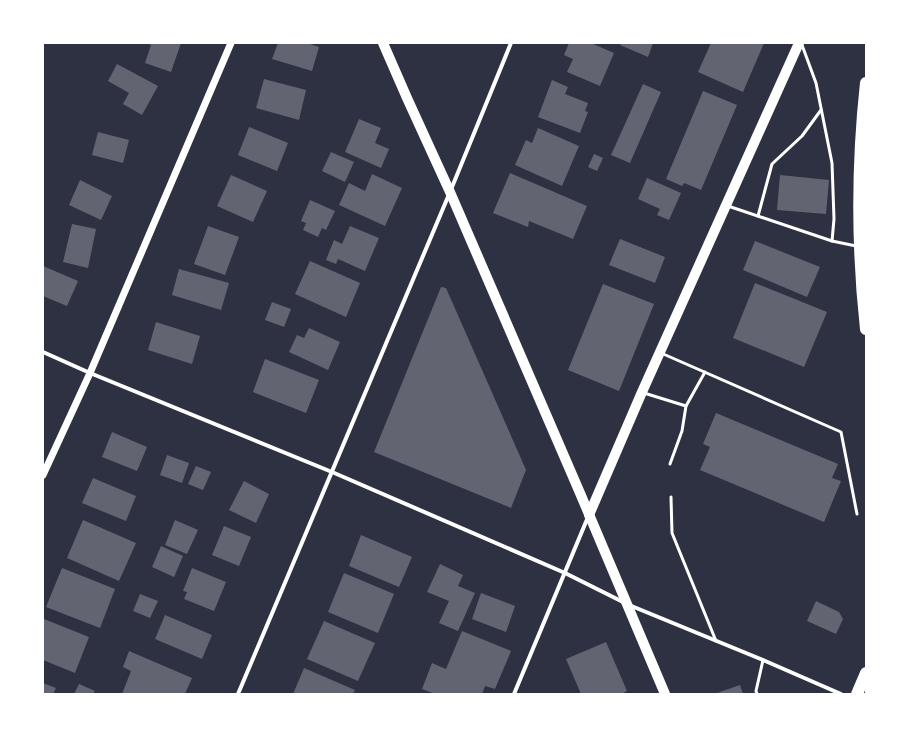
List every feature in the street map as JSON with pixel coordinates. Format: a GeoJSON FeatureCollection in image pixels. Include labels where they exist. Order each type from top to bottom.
{"type":"FeatureCollection","features":[{"type":"Feature","properties":{"kind":"highway"},"geometry":{"type":"LineString","coordinates":[[866,83],[860,154],[859,201],[860,247],[866,329]]}},
{"type":"Feature","properties":{"kind":"highway"},"geometry":{"type":"LineString","coordinates":[[857,694],[866,673]]}},
{"type":"Feature","properties":{"kind":"main road"},"geometry":{"type":"LineString","coordinates":[[383,43],[450,192],[665,694]]}},
{"type":"Feature","properties":{"kind":"main road"},"geometry":{"type":"LineString","coordinates":[[589,514],[642,392],[800,43]]}},
{"type":"Feature","properties":{"kind":"street"},"geometry":{"type":"LineString","coordinates":[[43,475],[90,373],[231,43]]}},
{"type":"Feature","properties":{"kind":"street"},"geometry":{"type":"LineString","coordinates":[[238,694],[450,192],[511,43]]}},
{"type":"Feature","properties":{"kind":"street"},"geometry":{"type":"LineString","coordinates":[[43,352],[90,373],[332,472],[565,573],[627,604],[841,694]]}},
{"type":"Feature","properties":{"kind":"street"},"geometry":{"type":"LineString","coordinates":[[514,694],[589,514]]}},
{"type":"Feature","properties":{"kind":"lane"},"geometry":{"type":"LineString","coordinates":[[800,43],[816,84],[832,163],[834,218],[832,241]]}},
{"type":"Feature","properties":{"kind":"lane"},"geometry":{"type":"LineString","coordinates":[[758,216],[772,164],[802,136],[821,110]]}},
{"type":"Feature","properties":{"kind":"lane"},"geometry":{"type":"LineString","coordinates":[[726,206],[832,241],[860,247]]}},
{"type":"Feature","properties":{"kind":"lane"},"geometry":{"type":"LineString","coordinates":[[660,353],[841,432],[857,514]]}},
{"type":"Feature","properties":{"kind":"lane"},"geometry":{"type":"LineString","coordinates":[[670,464],[682,431],[686,406],[705,372]]}},
{"type":"Feature","properties":{"kind":"lane"},"geometry":{"type":"LineString","coordinates":[[642,392],[686,406]]}},
{"type":"Feature","properties":{"kind":"lane"},"geometry":{"type":"LineString","coordinates":[[671,497],[672,533],[716,641]]}},
{"type":"Feature","properties":{"kind":"lane"},"geometry":{"type":"LineString","coordinates":[[757,694],[756,691],[763,660]]}},
{"type":"Feature","properties":{"kind":"building"},"geometry":{"type":"Polygon","coordinates":[[[146,43],[181,43],[171,72],[145,63],[151,45],[146,43]]]}},
{"type":"Feature","properties":{"kind":"building"},"geometry":{"type":"Polygon","coordinates":[[[278,43],[307,43],[319,47],[312,71],[272,59],[278,43]]]}},
{"type":"Feature","properties":{"kind":"building"},"geometry":{"type":"Polygon","coordinates":[[[569,43],[591,43],[614,53],[600,86],[567,72],[573,59],[564,55],[569,43]]]}},
{"type":"Feature","properties":{"kind":"building"},"geometry":{"type":"Polygon","coordinates":[[[621,43],[653,43],[648,57],[620,45],[621,43]]]}},
{"type":"Feature","properties":{"kind":"building"},"geometry":{"type":"Polygon","coordinates":[[[711,43],[764,43],[743,92],[698,72],[711,43]]]}},
{"type":"Feature","properties":{"kind":"building"},"geometry":{"type":"Polygon","coordinates":[[[117,64],[158,86],[142,115],[123,104],[129,93],[108,81],[117,64]]]}},
{"type":"Feature","properties":{"kind":"building"},"geometry":{"type":"Polygon","coordinates":[[[264,79],[306,90],[299,120],[256,108],[264,79]]]}},
{"type":"Feature","properties":{"kind":"building"},"geometry":{"type":"Polygon","coordinates":[[[552,80],[568,87],[565,94],[588,103],[585,111],[588,112],[580,133],[538,117],[552,80]]]}},
{"type":"Feature","properties":{"kind":"building"},"geometry":{"type":"Polygon","coordinates":[[[643,84],[661,92],[630,163],[611,155],[643,84]]]}},
{"type":"Feature","properties":{"kind":"building"},"geometry":{"type":"Polygon","coordinates":[[[703,91],[737,105],[701,190],[684,183],[682,186],[666,179],[703,91]]]}},
{"type":"Feature","properties":{"kind":"building"},"geometry":{"type":"Polygon","coordinates":[[[359,119],[381,128],[375,143],[389,149],[381,168],[345,152],[359,119]]]}},
{"type":"Feature","properties":{"kind":"building"},"geometry":{"type":"Polygon","coordinates":[[[249,127],[288,143],[277,171],[238,155],[249,127]]]}},
{"type":"Feature","properties":{"kind":"building"},"geometry":{"type":"Polygon","coordinates":[[[538,128],[579,146],[562,186],[515,165],[526,140],[532,143],[538,128]]]}},
{"type":"Feature","properties":{"kind":"building"},"geometry":{"type":"Polygon","coordinates":[[[98,132],[129,140],[123,163],[92,155],[98,132]]]}},
{"type":"Feature","properties":{"kind":"building"},"geometry":{"type":"Polygon","coordinates":[[[331,152],[354,162],[345,182],[322,171],[331,152]]]}},
{"type":"Feature","properties":{"kind":"building"},"geometry":{"type":"Polygon","coordinates":[[[594,154],[603,158],[597,171],[588,167],[594,154]]]}},
{"type":"Feature","properties":{"kind":"building"},"geometry":{"type":"Polygon","coordinates":[[[510,173],[587,206],[573,239],[529,221],[528,227],[493,213],[510,173]]]}},
{"type":"Feature","properties":{"kind":"building"},"geometry":{"type":"Polygon","coordinates":[[[372,174],[402,188],[385,226],[339,205],[349,183],[365,191],[372,174]]]}},
{"type":"Feature","properties":{"kind":"building"},"geometry":{"type":"Polygon","coordinates":[[[231,175],[267,191],[253,222],[217,206],[231,175]]]}},
{"type":"Feature","properties":{"kind":"building"},"geometry":{"type":"Polygon","coordinates":[[[780,175],[829,180],[826,214],[777,210],[780,175]]]}},
{"type":"Feature","properties":{"kind":"building"},"geometry":{"type":"Polygon","coordinates":[[[647,178],[681,193],[669,220],[657,215],[660,209],[638,199],[647,178]]]}},
{"type":"Feature","properties":{"kind":"building"},"geometry":{"type":"Polygon","coordinates":[[[80,180],[112,196],[101,220],[69,205],[80,180]]]}},
{"type":"Feature","properties":{"kind":"building"},"geometry":{"type":"Polygon","coordinates":[[[310,200],[335,211],[326,230],[322,228],[318,237],[303,230],[306,223],[301,221],[310,200]]]}},
{"type":"Feature","properties":{"kind":"building"},"geometry":{"type":"Polygon","coordinates":[[[72,224],[96,229],[88,268],[63,262],[72,224]]]}},
{"type":"Feature","properties":{"kind":"building"},"geometry":{"type":"Polygon","coordinates":[[[208,226],[239,237],[225,275],[194,264],[208,226]]]}},
{"type":"Feature","properties":{"kind":"building"},"geometry":{"type":"Polygon","coordinates":[[[350,226],[379,238],[365,271],[338,259],[336,264],[326,260],[334,240],[342,244],[350,226]]]}},
{"type":"Feature","properties":{"kind":"building"},"geometry":{"type":"Polygon","coordinates":[[[620,239],[665,257],[655,283],[609,265],[620,239]]]}},
{"type":"Feature","properties":{"kind":"building"},"geometry":{"type":"Polygon","coordinates":[[[755,241],[820,267],[807,297],[743,270],[755,241]]]}},
{"type":"Feature","properties":{"kind":"building"},"geometry":{"type":"Polygon","coordinates":[[[310,261],[360,283],[346,317],[295,294],[310,261]]]}},
{"type":"Feature","properties":{"kind":"building"},"geometry":{"type":"Polygon","coordinates":[[[43,266],[78,281],[67,306],[43,296],[43,266]]]}},
{"type":"Feature","properties":{"kind":"building"},"geometry":{"type":"Polygon","coordinates":[[[179,269],[229,283],[221,310],[172,295],[179,269]]]}},
{"type":"Feature","properties":{"kind":"building"},"geometry":{"type":"Polygon","coordinates":[[[755,283],[827,312],[804,367],[733,338],[755,283]]]}},
{"type":"Feature","properties":{"kind":"building"},"geometry":{"type":"Polygon","coordinates":[[[603,284],[654,304],[619,391],[568,370],[603,284]]]}},
{"type":"Feature","properties":{"kind":"building"},"geometry":{"type":"Polygon","coordinates":[[[441,287],[446,288],[526,470],[511,508],[374,452],[441,287]]]}},
{"type":"Feature","properties":{"kind":"building"},"geometry":{"type":"Polygon","coordinates":[[[272,302],[291,309],[284,327],[265,320],[272,302]]]}},
{"type":"Feature","properties":{"kind":"building"},"geometry":{"type":"Polygon","coordinates":[[[156,322],[200,336],[192,364],[148,350],[156,322]]]}},
{"type":"Feature","properties":{"kind":"building"},"geometry":{"type":"Polygon","coordinates":[[[309,328],[340,342],[328,370],[289,352],[297,335],[304,338],[309,328]]]}},
{"type":"Feature","properties":{"kind":"building"},"geometry":{"type":"Polygon","coordinates":[[[265,359],[319,380],[306,413],[253,392],[265,359]]]}},
{"type":"Feature","properties":{"kind":"building"},"geometry":{"type":"Polygon","coordinates":[[[716,413],[838,464],[832,478],[841,481],[824,522],[700,470],[710,447],[703,444],[716,413]]]}},
{"type":"Feature","properties":{"kind":"building"},"geometry":{"type":"Polygon","coordinates":[[[112,432],[147,447],[137,471],[102,457],[112,432]]]}},
{"type":"Feature","properties":{"kind":"building"},"geometry":{"type":"Polygon","coordinates":[[[167,455],[189,463],[182,483],[160,475],[167,455]]]}},
{"type":"Feature","properties":{"kind":"building"},"geometry":{"type":"Polygon","coordinates":[[[196,466],[211,472],[203,490],[188,484],[196,466]]]}},
{"type":"Feature","properties":{"kind":"building"},"geometry":{"type":"Polygon","coordinates":[[[93,478],[136,496],[126,521],[82,503],[93,478]]]}},
{"type":"Feature","properties":{"kind":"building"},"geometry":{"type":"Polygon","coordinates":[[[244,481],[269,494],[256,523],[229,510],[244,481]]]}},
{"type":"Feature","properties":{"kind":"building"},"geometry":{"type":"Polygon","coordinates":[[[83,520],[136,543],[119,581],[67,558],[83,520]]]}},
{"type":"Feature","properties":{"kind":"building"},"geometry":{"type":"Polygon","coordinates":[[[175,520],[198,530],[187,554],[165,545],[175,520]]]}},
{"type":"Feature","properties":{"kind":"building"},"geometry":{"type":"Polygon","coordinates":[[[224,526],[251,537],[239,566],[212,555],[224,526]]]}},
{"type":"Feature","properties":{"kind":"building"},"geometry":{"type":"Polygon","coordinates":[[[361,535],[412,557],[399,587],[349,566],[361,535]]]}},
{"type":"Feature","properties":{"kind":"building"},"geometry":{"type":"Polygon","coordinates":[[[161,546],[183,556],[174,577],[152,567],[161,546]]]}},
{"type":"Feature","properties":{"kind":"building"},"geometry":{"type":"Polygon","coordinates":[[[440,564],[463,575],[458,586],[475,593],[458,631],[439,623],[449,601],[427,592],[440,564]]]}},
{"type":"Feature","properties":{"kind":"building"},"geometry":{"type":"Polygon","coordinates":[[[62,568],[115,589],[100,628],[46,607],[62,568]]]}},
{"type":"Feature","properties":{"kind":"building"},"geometry":{"type":"Polygon","coordinates":[[[192,568],[226,582],[214,611],[184,599],[187,592],[183,591],[192,568]]]}},
{"type":"Feature","properties":{"kind":"building"},"geometry":{"type":"Polygon","coordinates":[[[344,573],[394,594],[378,633],[328,612],[344,573]]]}},
{"type":"Feature","properties":{"kind":"building"},"geometry":{"type":"Polygon","coordinates":[[[481,593],[515,606],[506,632],[472,619],[481,593]]]}},
{"type":"Feature","properties":{"kind":"building"},"geometry":{"type":"Polygon","coordinates":[[[140,594],[158,601],[150,618],[133,611],[140,594]]]}},
{"type":"Feature","properties":{"kind":"building"},"geometry":{"type":"Polygon","coordinates":[[[816,601],[839,612],[843,619],[836,634],[807,621],[816,601]]]}},
{"type":"Feature","properties":{"kind":"building"},"geometry":{"type":"Polygon","coordinates":[[[165,615],[212,635],[202,659],[155,639],[165,615]]]}},
{"type":"Feature","properties":{"kind":"building"},"geometry":{"type":"Polygon","coordinates":[[[44,619],[89,637],[75,673],[43,660],[44,619]]]}},
{"type":"Feature","properties":{"kind":"building"},"geometry":{"type":"Polygon","coordinates":[[[324,621],[375,643],[358,681],[307,659],[324,621]]]}},
{"type":"Feature","properties":{"kind":"building"},"geometry":{"type":"Polygon","coordinates":[[[462,631],[511,651],[495,689],[485,686],[482,694],[435,694],[422,689],[432,663],[446,669],[462,631]]]}},
{"type":"Feature","properties":{"kind":"building"},"geometry":{"type":"Polygon","coordinates":[[[606,642],[627,691],[621,694],[581,694],[566,659],[606,642]]]}},
{"type":"Feature","properties":{"kind":"building"},"geometry":{"type":"Polygon","coordinates":[[[129,651],[192,678],[185,694],[122,694],[131,671],[123,667],[129,651]]]}},
{"type":"Feature","properties":{"kind":"building"},"geometry":{"type":"Polygon","coordinates":[[[304,668],[355,690],[353,694],[293,694],[304,668]]]}},
{"type":"Feature","properties":{"kind":"building"},"geometry":{"type":"Polygon","coordinates":[[[43,683],[56,688],[53,694],[43,694],[43,683]]]}},
{"type":"Feature","properties":{"kind":"building"},"geometry":{"type":"Polygon","coordinates":[[[79,684],[95,691],[93,694],[74,694],[79,684]]]}},
{"type":"Feature","properties":{"kind":"building"},"geometry":{"type":"Polygon","coordinates":[[[740,685],[743,694],[714,694],[740,685]]]}}]}
